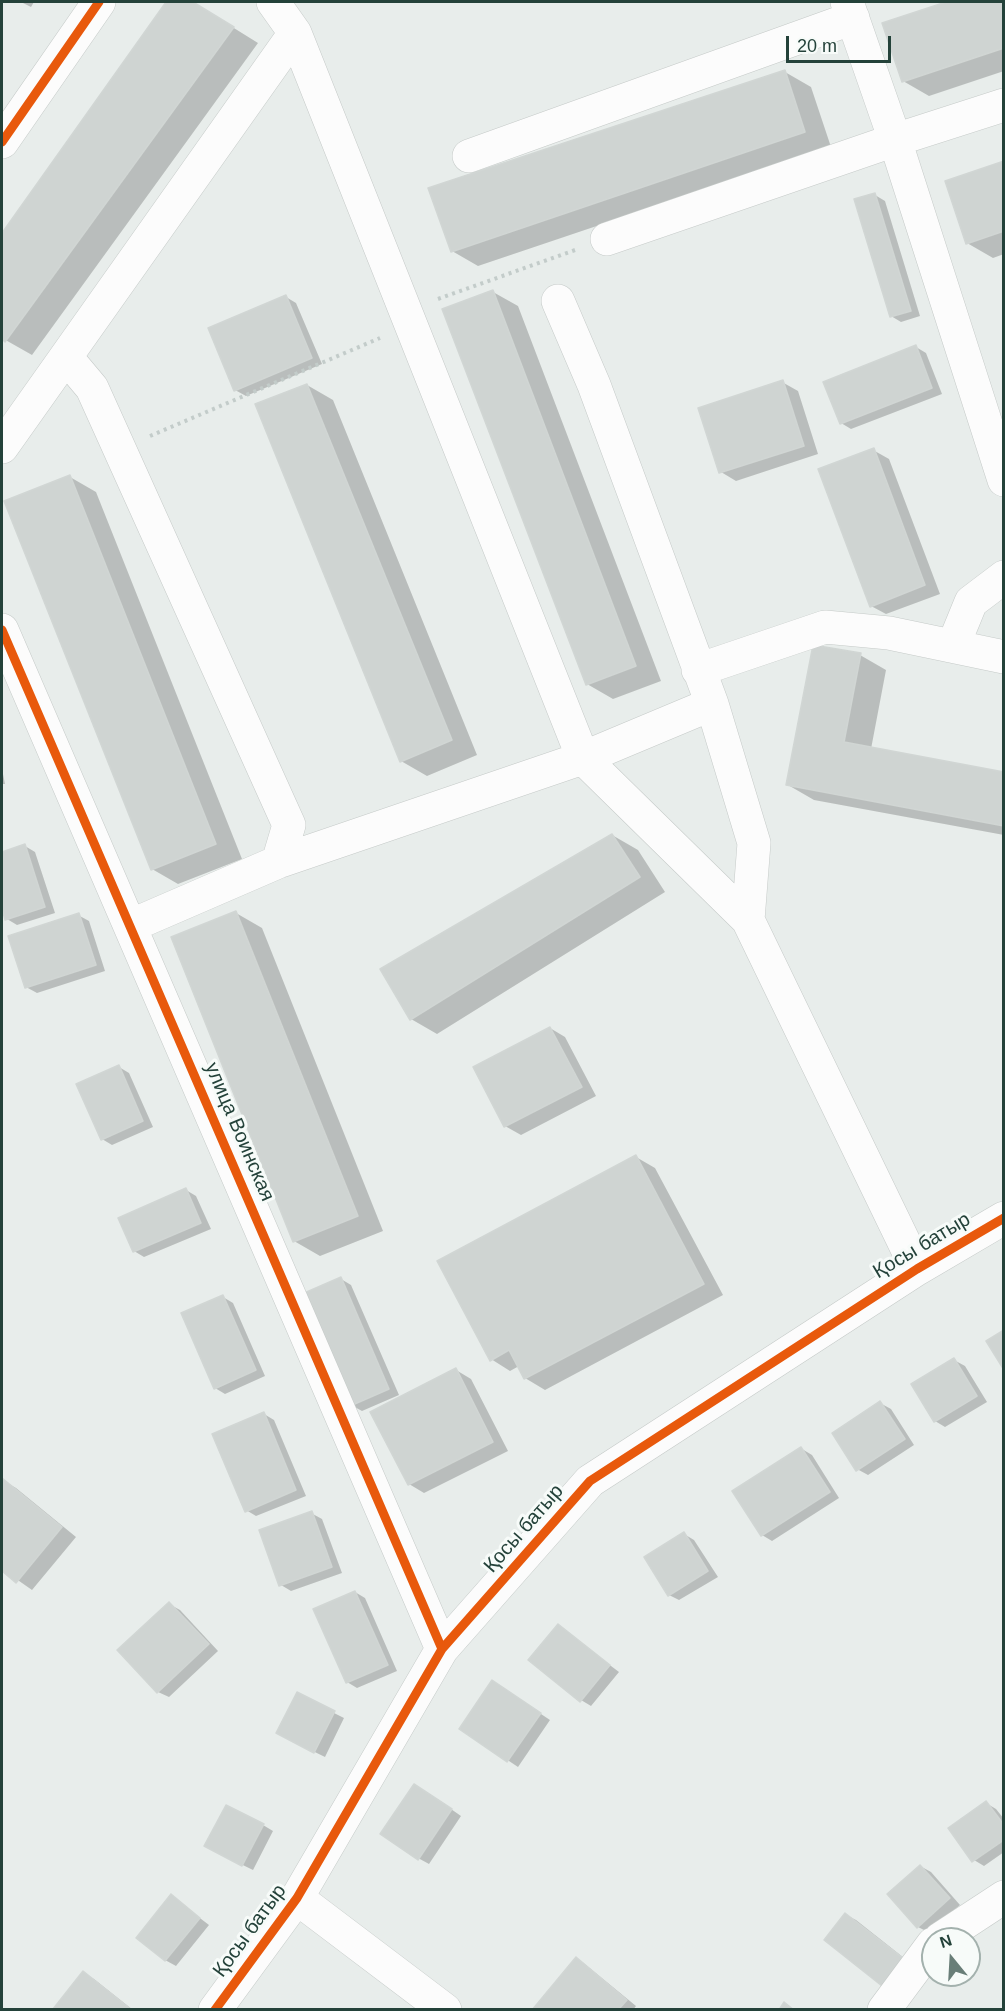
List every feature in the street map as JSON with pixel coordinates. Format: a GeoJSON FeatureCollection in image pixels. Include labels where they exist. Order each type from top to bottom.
{"type":"FeatureCollection","features":[{"type":"Feature","properties":{"kind":"street"},"geometry":{"type":"LineString","coordinates":[[2,142],[99,2]]}},
{"type":"Feature","properties":{"kind":"street"},"geometry":{"type":"LineString","coordinates":[[273,2],[295,33],[583,758],[748,920],[917,1269]]}},
{"type":"Feature","properties":{"kind":"street"},"geometry":{"type":"LineString","coordinates":[[469,156],[850,10],[895,140],[1004,480]]}},
{"type":"Feature","properties":{"kind":"street"},"geometry":{"type":"LineString","coordinates":[[2,447],[295,33]]}},
{"type":"Feature","properties":{"kind":"street"},"geometry":{"type":"LineString","coordinates":[[607,239],[1004,105]]}},
{"type":"Feature","properties":{"kind":"street"},"geometry":{"type":"LineString","coordinates":[[558,302],[594,386],[712,704],[754,843],[748,920]]}},
{"type":"Feature","properties":{"kind":"street"},"geometry":{"type":"LineString","coordinates":[[66,357],[92,388],[289,825],[278,862]]}},
{"type":"Feature","properties":{"kind":"street"},"geometry":{"type":"LineString","coordinates":[[953,646],[971,602],[1004,577]]}},
{"type":"Feature","properties":{"kind":"street"},"geometry":{"type":"LineString","coordinates":[[698,670],[825,627],[889,633],[1004,657]]}},
{"type":"Feature","properties":{"kind":"street","name":"улица Воинская"},"geometry":{"type":"LineString","coordinates":[[2,630],[442,1649]]}},
{"type":"Feature","properties":{"kind":"street"},"geometry":{"type":"LineString","coordinates":[[130,926],[278,862],[583,758],[712,704]]}},
{"type":"Feature","properties":{"kind":"street","name":"Қосы батыр"},"geometry":{"type":"LineString","coordinates":[[215,2010],[297,1898],[442,1649],[590,1481],[917,1269],[1004,1218]]}},
{"type":"Feature","properties":{"kind":"street"},"geometry":{"type":"LineString","coordinates":[[958,1927],[1004,1897]]}},
{"type":"Feature","properties":{"kind":"street"},"geometry":{"type":"LineString","coordinates":[[297,1898],[445,2010]]}},
{"type":"Feature","properties":{"kind":"street"},"geometry":{"type":"LineString","coordinates":[[884,2010],[921,1960]]}},
{"type":"Feature","properties":{"kind":"path"},"geometry":{"type":"LineString","coordinates":[[119,449],[409,317],[607,239]]}},
{"type":"Feature","properties":{"kind":"building"},"geometry":{"type":"Polygon","coordinates":[[[166,2],[193,2],[234,27],[5,342],[2,339],[2,233],[166,2]]]}},
{"type":"Feature","properties":{"kind":"building"},"geometry":{"type":"Polygon","coordinates":[[[946,2],[1004,2],[1004,48],[902,82],[882,23],[946,2]]]}},
{"type":"Feature","properties":{"kind":"building"},"geometry":{"type":"Polygon","coordinates":[[[785,70],[805,132],[451,252],[428,188],[785,70]]]}},
{"type":"Feature","properties":{"kind":"building"},"geometry":{"type":"Polygon","coordinates":[[[1004,161],[1004,231],[966,244],[945,181],[1004,161]]]}},
{"type":"Feature","properties":{"kind":"building"},"geometry":{"type":"Polygon","coordinates":[[[875,193],[911,311],[890,317],[854,199],[875,193]]]}},
{"type":"Feature","properties":{"kind":"building"},"geometry":{"type":"Polygon","coordinates":[[[493,290],[636,666],[586,685],[442,309],[493,290]]]}},
{"type":"Feature","properties":{"kind":"building"},"geometry":{"type":"Polygon","coordinates":[[[286,295],[312,358],[234,391],[208,328],[286,295]]]}},
{"type":"Feature","properties":{"kind":"building"},"geometry":{"type":"Polygon","coordinates":[[[916,345],[932,388],[840,424],[823,382],[916,345]]]}},
{"type":"Feature","properties":{"kind":"building"},"geometry":{"type":"Polygon","coordinates":[[[783,380],[804,446],[719,473],[698,408],[783,380]]]}},
{"type":"Feature","properties":{"kind":"building"},"geometry":{"type":"Polygon","coordinates":[[[307,384],[452,740],[400,762],[255,404],[307,384]]]}},
{"type":"Feature","properties":{"kind":"building"},"geometry":{"type":"Polygon","coordinates":[[[874,448],[925,585],[870,607],[818,469],[874,448]]]}},
{"type":"Feature","properties":{"kind":"building"},"geometry":{"type":"Polygon","coordinates":[[[70,475],[216,844],[151,870],[4,501],[70,475]]]}},
{"type":"Feature","properties":{"kind":"building"},"geometry":{"type":"Polygon","coordinates":[[[813,645],[861,653],[844,742],[1004,772],[1004,826],[786,785],[813,645]]]}},
{"type":"Feature","properties":{"kind":"building"},"geometry":{"type":"Polygon","coordinates":[[[612,834],[640,877],[410,1020],[380,969],[612,834]]]}},
{"type":"Feature","properties":{"kind":"building"},"geometry":{"type":"Polygon","coordinates":[[[25,844],[45,907],[5,920],[2,908],[2,852],[25,844]]]}},
{"type":"Feature","properties":{"kind":"building"},"geometry":{"type":"Polygon","coordinates":[[[236,911],[358,1216],[293,1242],[171,937],[236,911]]]}},
{"type":"Feature","properties":{"kind":"building"},"geometry":{"type":"Polygon","coordinates":[[[79,913],[96,965],[25,988],[8,936],[79,913]]]}},
{"type":"Feature","properties":{"kind":"building"},"geometry":{"type":"Polygon","coordinates":[[[550,1027],[582,1087],[504,1127],[473,1067],[550,1027]]]}},
{"type":"Feature","properties":{"kind":"building"},"geometry":{"type":"Polygon","coordinates":[[[119,1065],[143,1121],[101,1140],[76,1084],[119,1065]]]}},
{"type":"Feature","properties":{"kind":"building"},"geometry":{"type":"Polygon","coordinates":[[[636,1155],[704,1284],[524,1379],[509,1350],[490,1361],[437,1261],[636,1155]]]}},
{"type":"Feature","properties":{"kind":"building"},"geometry":{"type":"Polygon","coordinates":[[[186,1188],[201,1223],[133,1252],[118,1218],[186,1188]]]}},
{"type":"Feature","properties":{"kind":"building"},"geometry":{"type":"Polygon","coordinates":[[[341,1277],[389,1389],[350,1406],[302,1294],[341,1277]]]}},
{"type":"Feature","properties":{"kind":"building"},"geometry":{"type":"Polygon","coordinates":[[[223,1295],[256,1370],[214,1389],[181,1313],[223,1295]]]}},
{"type":"Feature","properties":{"kind":"building"},"geometry":{"type":"Polygon","coordinates":[[[1004,1330],[1004,1370],[986,1341],[1004,1330]]]}},
{"type":"Feature","properties":{"kind":"building"},"geometry":{"type":"Polygon","coordinates":[[[954,1358],[977,1396],[934,1422],[911,1384],[954,1358]]]}},
{"type":"Feature","properties":{"kind":"building"},"geometry":{"type":"Polygon","coordinates":[[[456,1368],[493,1442],[408,1485],[370,1412],[456,1368]]]}},
{"type":"Feature","properties":{"kind":"building"},"geometry":{"type":"Polygon","coordinates":[[[880,1401],[905,1439],[856,1471],[832,1433],[880,1401]]]}},
{"type":"Feature","properties":{"kind":"building"},"geometry":{"type":"Polygon","coordinates":[[[264,1412],[296,1490],[245,1512],[212,1434],[264,1412]]]}},
{"type":"Feature","properties":{"kind":"building"},"geometry":{"type":"Polygon","coordinates":[[[801,1447],[830,1492],[761,1536],[732,1491],[801,1447]]]}},
{"type":"Feature","properties":{"kind":"building"},"geometry":{"type":"Polygon","coordinates":[[[2,1478],[62,1527],[16,1583],[2,1571],[2,1478]]]}},
{"type":"Feature","properties":{"kind":"building"},"geometry":{"type":"Polygon","coordinates":[[[312,1511],[332,1567],[279,1586],[259,1530],[312,1511]]]}},
{"type":"Feature","properties":{"kind":"building"},"geometry":{"type":"Polygon","coordinates":[[[684,1532],[708,1571],[668,1596],[644,1557],[684,1532]]]}},
{"type":"Feature","properties":{"kind":"building"},"geometry":{"type":"Polygon","coordinates":[[[355,1591],[388,1665],[346,1683],[313,1609],[355,1591]]]}},
{"type":"Feature","properties":{"kind":"building"},"geometry":{"type":"Polygon","coordinates":[[[169,1602],[209,1644],[157,1693],[117,1650],[169,1602]]]}},
{"type":"Feature","properties":{"kind":"building"},"geometry":{"type":"Polygon","coordinates":[[[558,1624],[610,1665],[580,1702],[528,1660],[558,1624]]]}},
{"type":"Feature","properties":{"kind":"building"},"geometry":{"type":"Polygon","coordinates":[[[492,1680],[541,1713],[507,1762],[459,1729],[492,1680]]]}},
{"type":"Feature","properties":{"kind":"building"},"geometry":{"type":"Polygon","coordinates":[[[297,1692],[335,1711],[314,1753],[276,1733],[297,1692]]]}},
{"type":"Feature","properties":{"kind":"building"},"geometry":{"type":"Polygon","coordinates":[[[414,1784],[452,1809],[418,1860],[380,1834],[414,1784]]]}},
{"type":"Feature","properties":{"kind":"building"},"geometry":{"type":"Polygon","coordinates":[[[986,1801],[1004,1825],[1004,1840],[972,1862],[948,1828],[986,1801]]]}},
{"type":"Feature","properties":{"kind":"building"},"geometry":{"type":"Polygon","coordinates":[[[226,1805],[264,1824],[242,1866],[204,1846],[226,1805]]]}},
{"type":"Feature","properties":{"kind":"building"},"geometry":{"type":"Polygon","coordinates":[[[920,1865],[950,1898],[917,1928],[887,1894],[920,1865]]]}},
{"type":"Feature","properties":{"kind":"building"},"geometry":{"type":"Polygon","coordinates":[[[171,1894],[200,1918],[165,1961],[136,1938],[171,1894]]]}},
{"type":"Feature","properties":{"kind":"building"},"geometry":{"type":"Polygon","coordinates":[[[845,1913],[903,1958],[882,1986],[824,1940],[845,1913]]]}},
{"type":"Feature","properties":{"kind":"building"},"geometry":{"type":"Polygon","coordinates":[[[576,1957],[627,2000],[618,2010],[532,2010],[576,1957]]]}},
{"type":"Feature","properties":{"kind":"building"},"geometry":{"type":"Polygon","coordinates":[[[83,1971],[132,2010],[53,2009],[83,1971]]]}},
{"type":"Feature","properties":{"kind":"building"},"geometry":{"type":"Polygon","coordinates":[[[784,2002],[794,2010],[779,2010],[784,2002]]]}},
{"type":"Feature","properties":{"kind":"cycle path"},"geometry":{"type":"LineString","coordinates":[[2,142],[99,2]]}},
{"type":"Feature","properties":{"kind":"cycle path"},"geometry":{"type":"LineString","coordinates":[[2,630],[442,1649]]}},
{"type":"Feature","properties":{"kind":"cycle path"},"geometry":{"type":"LineString","coordinates":[[215,2010],[297,1898],[442,1649],[590,1481],[917,1269],[1004,1218]]}}]}
